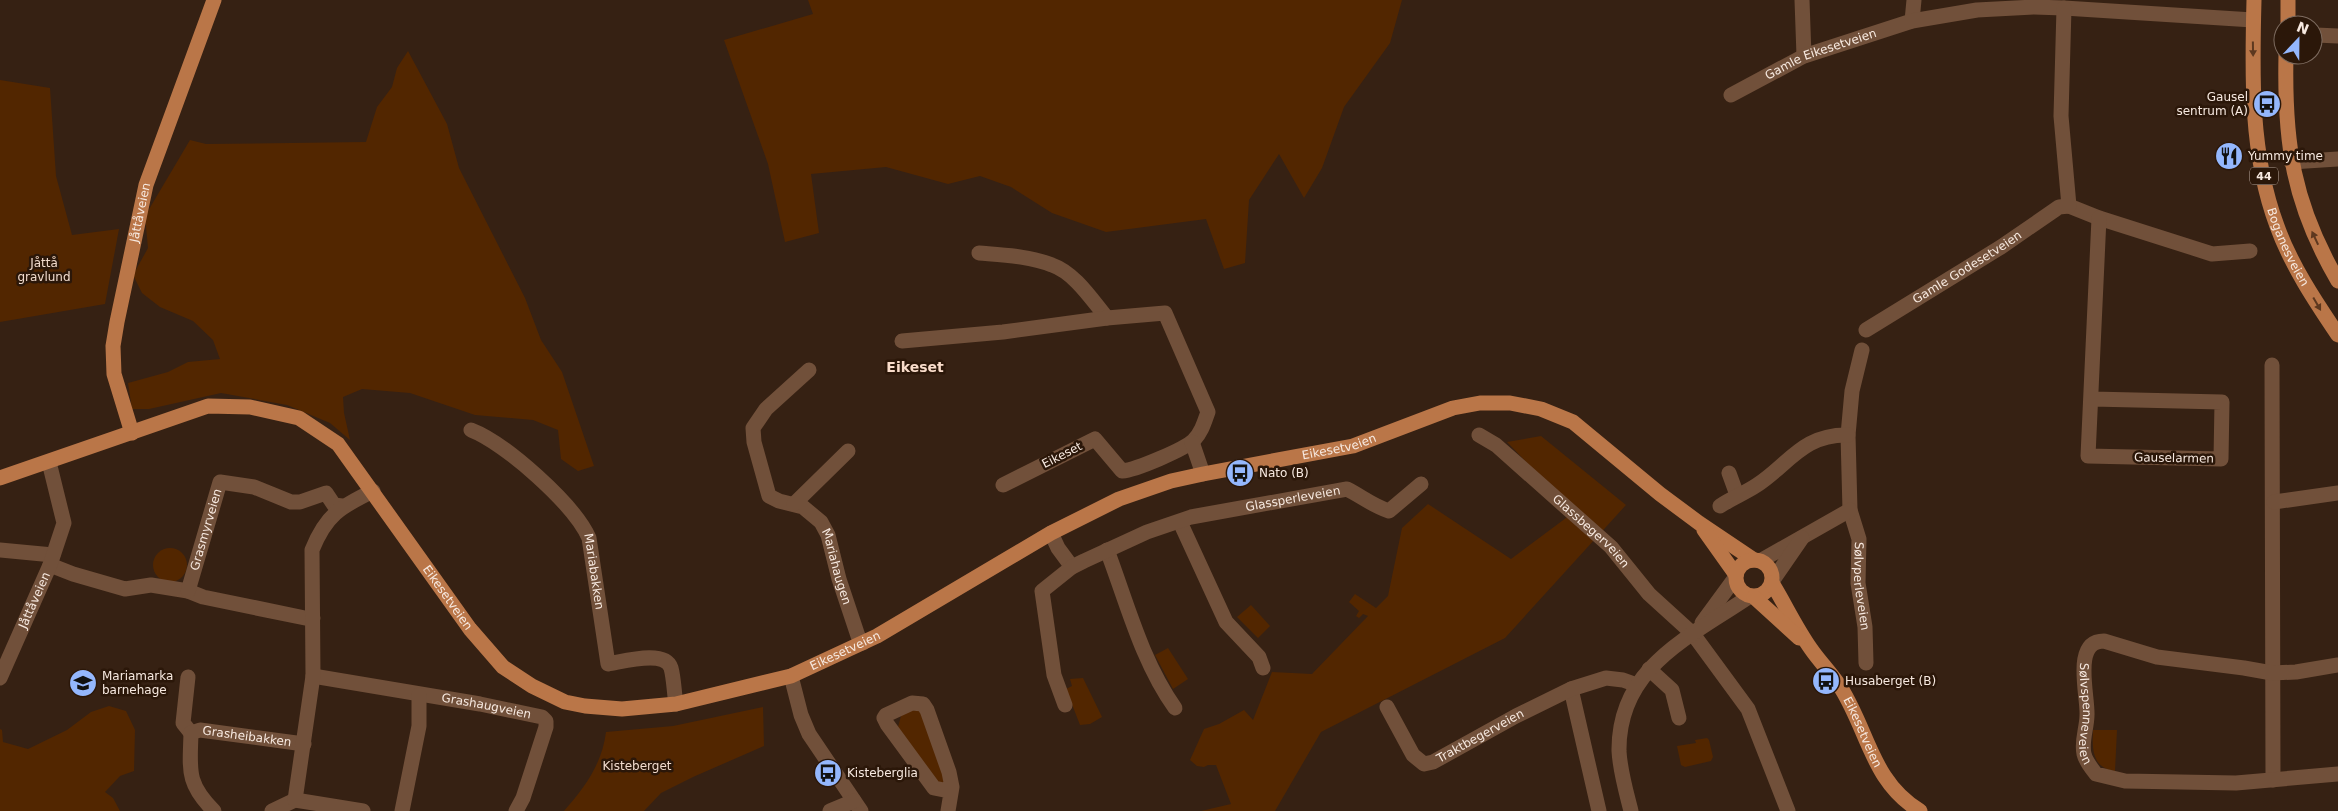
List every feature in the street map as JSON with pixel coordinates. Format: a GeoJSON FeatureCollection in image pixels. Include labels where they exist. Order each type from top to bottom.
{"type":"FeatureCollection","features":[{"type":"Feature","properties":{"kind":"main road","name":"Jåttåveien"},"geometry":{"type":"LineString","coordinates":[[132,433],[114,374],[113,346],[117,322],[146,185],[214,0]]}},
{"type":"Feature","properties":{"kind":"main road","name":"Boganesveien"},"geometry":{"type":"LineString","coordinates":[[2254,0],[2256,131],[2267,194],[2277,226],[2290,256],[2320,309],[2338,335]]}},
{"type":"Feature","properties":{"kind":"main road"},"geometry":{"type":"LineString","coordinates":[[2288,0],[2288,15]]}},
{"type":"Feature","properties":{"kind":"main road","name":"44"},"geometry":{"type":"LineString","coordinates":[[2286,65],[2288,141],[2302,208],[2338,282]]}},
{"type":"Feature","properties":{"kind":"main road","name":"Eikesetveien"},"geometry":{"type":"LineString","coordinates":[[0,478],[208,406],[250,407],[299,418],[338,444],[470,629],[491,654],[516,676],[548,695],[585,706],[622,709],[676,704],[791,676],[863,643],[1052,533],[1119,499],[1171,481],[1353,446],[1454,408],[1480,403],[1510,403],[1541,409],[1573,422],[1660,494],[1699,523],[1757,560]]}},
{"type":"Feature","properties":{"kind":"main road","name":"Eikesetveien"},"geometry":{"type":"LineString","coordinates":[[1699,523],[1722,553],[1736,577]]}},
{"type":"Feature","properties":{"kind":"main road"},"geometry":{"type":"LineString","coordinates":[[1757,560],[1767,565],[1772,572],[1772,581],[1768,590],[1762,595],[1752,597],[1742,593],[1737,586],[1736,577],[1739,567],[1746,562],[1757,560]]}},
{"type":"Feature","properties":{"kind":"main road","name":"Eikesetveien"},"geometry":{"type":"LineString","coordinates":[[1772,581],[1811,648],[1840,686],[1850,703],[1887,783],[1903,800],[1920,811]]}},
{"type":"Feature","properties":{"kind":"main road","name":"Eikesetveien"},"geometry":{"type":"LineString","coordinates":[[1752,597],[1811,648]]}},
{"type":"Feature","properties":{"kind":"street"},"geometry":{"type":"LineString","coordinates":[[1802,0],[1804,56]]}},
{"type":"Feature","properties":{"kind":"street"},"geometry":{"type":"LineString","coordinates":[[1912,21],[1914,0]]}},
{"type":"Feature","properties":{"kind":"street","name":"Gamle Eikesetveien"},"geometry":{"type":"LineString","coordinates":[[1731,95],[1804,56],[1912,21],[1977,10],[2034,7],[2064,8],[2253,20]]}},
{"type":"Feature","properties":{"kind":"street"},"geometry":{"type":"LineString","coordinates":[[2064,8],[2061,116],[2068,206],[2099,218],[2212,254],[2250,251]]}},
{"type":"Feature","properties":{"kind":"street"},"geometry":{"type":"LineString","coordinates":[[2323,35],[2338,36]]}},
{"type":"Feature","properties":{"kind":"street"},"geometry":{"type":"LineString","coordinates":[[2292,162],[2338,159]]}},
{"type":"Feature","properties":{"kind":"street","name":"Gamle Godesetveien"},"geometry":{"type":"LineString","coordinates":[[1866,330],[2001,247],[2059,207],[2068,206]]}},
{"type":"Feature","properties":{"kind":"street","name":"Gauselarmen"},"geometry":{"type":"LineString","coordinates":[[2092,398],[2222,402],[2221,459],[2088,456],[2099,218]]}},
{"type":"Feature","properties":{"kind":"street"},"geometry":{"type":"LineString","coordinates":[[979,253],[1008,256],[1053,265],[1072,278],[1108,318]]}},
{"type":"Feature","properties":{"kind":"street"},"geometry":{"type":"LineString","coordinates":[[902,341],[1003,332],[1108,318],[1164,313],[1208,412],[1202,429],[1192,442],[1203,474]]}},
{"type":"Feature","properties":{"kind":"street","name":"Sølvperleveien"},"geometry":{"type":"LineString","coordinates":[[1862,350],[1852,391],[1848,435],[1850,510],[1859,539],[1858,575],[1865,628],[1866,663]]}},
{"type":"Feature","properties":{"kind":"street"},"geometry":{"type":"LineString","coordinates":[[2272,364],[2274,502],[2273,780],[2338,774]]}},
{"type":"Feature","properties":{"kind":"street","name":"Mariahaugen"},"geometry":{"type":"LineString","coordinates":[[809,370],[766,409],[753,428],[754,442],[765,490],[773,499],[794,504],[810,512],[824,527],[842,589],[858,636],[863,643]]}},
{"type":"Feature","properties":{"kind":"street","name":"Mariabakken"},"geometry":{"type":"LineString","coordinates":[[471,430],[484,435],[530,471],[562,502],[584,528],[589,538],[608,664],[654,657],[666,661],[670,666],[676,704]]}},
{"type":"Feature","properties":{"kind":"street","name":"Glassbegerveien"},"geometry":{"type":"LineString","coordinates":[[1480,435],[1496,445],[1611,547],[1649,594],[1693,634],[1748,709],[1788,811]]}},
{"type":"Feature","properties":{"kind":"street"},"geometry":{"type":"LineString","coordinates":[[1720,506],[1758,485],[1795,452],[1837,435],[1848,435]]}},
{"type":"Feature","properties":{"kind":"street","name":"Eikeset"},"geometry":{"type":"LineString","coordinates":[[1002,485],[1095,439],[1122,471],[1134,470],[1192,442]]}},
{"type":"Feature","properties":{"kind":"street"},"geometry":{"type":"LineString","coordinates":[[794,504],[848,451]]}},
{"type":"Feature","properties":{"kind":"street","name":"Jåttåveien"},"geometry":{"type":"LineString","coordinates":[[0,678],[51,560],[64,523],[49,462]]}},
{"type":"Feature","properties":{"kind":"street"},"geometry":{"type":"LineString","coordinates":[[1730,473],[1737,495]]}},
{"type":"Feature","properties":{"kind":"street","name":"Grasmyrveien"},"geometry":{"type":"LineString","coordinates":[[188,591],[220,482],[254,487],[291,502],[300,502],[326,493],[334,505],[342,506]]}},
{"type":"Feature","properties":{"kind":"street","name":"Glassperleveien"},"geometry":{"type":"LineString","coordinates":[[1065,705],[1054,675],[1042,591],[1072,567],[1147,532],[1204,513],[1347,489],[1362,496],[1376,506],[1389,511],[1421,484]]}},
{"type":"Feature","properties":{"kind":"street"},"geometry":{"type":"LineString","coordinates":[[295,800],[313,676],[312,550],[319,533],[342,506],[373,491]]}},
{"type":"Feature","properties":{"kind":"street"},"geometry":{"type":"LineString","coordinates":[[2274,502],[2338,493]]}},
{"type":"Feature","properties":{"kind":"street"},"geometry":{"type":"LineString","coordinates":[[1757,560],[1850,510]]}},
{"type":"Feature","properties":{"kind":"street"},"geometry":{"type":"LineString","coordinates":[[1180,522],[1226,622],[1259,657],[1263,668]]}},
{"type":"Feature","properties":{"kind":"street"},"geometry":{"type":"LineString","coordinates":[[1052,533],[1058,548],[1072,567]]}},
{"type":"Feature","properties":{"kind":"street"},"geometry":{"type":"LineString","coordinates":[[1772,581],[1788,562],[1804,535]]}},
{"type":"Feature","properties":{"kind":"street"},"geometry":{"type":"LineString","coordinates":[[0,550],[51,560],[73,574],[125,589],[144,585],[188,591],[203,598],[313,618]]}},
{"type":"Feature","properties":{"kind":"street"},"geometry":{"type":"LineString","coordinates":[[1107,550],[1143,649],[1175,708]]}},
{"type":"Feature","properties":{"kind":"street"},"geometry":{"type":"LineString","coordinates":[[1693,634],[1736,577]]}},
{"type":"Feature","properties":{"kind":"street"},"geometry":{"type":"LineString","coordinates":[[1631,811],[1622,771],[1620,734],[1624,710],[1637,685],[1649,669],[1669,650],[1752,597]]}},
{"type":"Feature","properties":{"kind":"street","name":"Sølvspenneveien"},"geometry":{"type":"LineString","coordinates":[[2272,673],[2157,658],[2104,641],[2098,641],[2090,647],[2084,657],[2088,717],[2084,736],[2084,755],[2096,774],[2125,781],[2236,783],[2273,780]]}},
{"type":"Feature","properties":{"kind":"street"},"geometry":{"type":"LineString","coordinates":[[2272,673],[2296,672],[2338,665]]}},
{"type":"Feature","properties":{"kind":"street"},"geometry":{"type":"LineString","coordinates":[[1649,669],[1672,690],[1679,718]]}},
{"type":"Feature","properties":{"kind":"street","name":"Grashaugveien"},"geometry":{"type":"LineString","coordinates":[[313,676],[538,715],[546,721],[531,775],[516,811]]}},
{"type":"Feature","properties":{"kind":"street"},"geometry":{"type":"LineString","coordinates":[[791,676],[801,715],[809,734],[857,806],[830,811]]}},
{"type":"Feature","properties":{"kind":"street","name":"Grasheibakken"},"geometry":{"type":"LineString","coordinates":[[188,677],[182,722],[190,733],[190,773],[192,782],[203,800],[214,811]]}},
{"type":"Feature","properties":{"kind":"street","name":"Traktbegerveien"},"geometry":{"type":"LineString","coordinates":[[1387,707],[1413,755],[1424,764],[1433,762],[1516,716],[1571,689],[1606,678],[1623,680],[1637,685]]}},
{"type":"Feature","properties":{"kind":"street"},"geometry":{"type":"LineString","coordinates":[[1571,689],[1598,811]]}},
{"type":"Feature","properties":{"kind":"street"},"geometry":{"type":"LineString","coordinates":[[402,811],[419,726],[419,695]]}},
{"type":"Feature","properties":{"kind":"street"},"geometry":{"type":"LineString","coordinates":[[948,811],[952,788],[945,758],[930,717],[923,704],[912,703],[886,715],[884,718],[934,788],[944,790],[952,788]]}},
{"type":"Feature","properties":{"kind":"street","name":"Grasheibakken"},"geometry":{"type":"LineString","coordinates":[[190,733],[200,730],[304,744]]}},
{"type":"Feature","properties":{"kind":"street"},"geometry":{"type":"LineString","coordinates":[[272,811],[295,800],[363,811]]}},
{"type":"Feature","properties":{"kind":"green space"},"geometry":{"type":"Polygon","coordinates":[[[808,0],[1402,0],[1390,43],[1344,107],[1322,168],[1304,198],[1279,154],[1249,200],[1245,263],[1224,269],[1206,219],[1106,232],[1052,213],[1011,187],[980,176],[948,184],[886,167],[811,174],[819,233],[785,242],[768,164],[724,40],[813,14],[808,0]]]}},
{"type":"Feature","properties":{"kind":"green space"},"geometry":{"type":"Polygon","coordinates":[[[408,51],[447,124],[459,168],[525,298],[541,340],[562,372],[594,466],[578,471],[561,459],[558,430],[533,420],[475,415],[410,393],[362,389],[343,397],[344,413],[350,440],[330,423],[287,405],[221,393],[149,409],[132,409],[128,383],[168,372],[188,362],[220,359],[213,340],[193,321],[160,307],[142,293],[133,275],[148,248],[145,216],[190,140],[206,144],[366,142],[377,107],[392,87],[397,68],[408,51]]]}},
{"type":"Feature","properties":{"kind":"green space","name":"Jåttå gravlund"},"geometry":{"type":"Polygon","coordinates":[[[0,80],[50,88],[56,176],[72,235],[119,229],[105,304],[0,322],[0,80]]]}},
{"type":"Feature","properties":{"kind":"green space"},"geometry":{"type":"Polygon","coordinates":[[[1541,436],[1626,505],[1505,638],[1321,732],[1275,811],[1201,811],[1231,804],[1216,765],[1197,766],[1190,760],[1204,729],[1219,724],[1244,710],[1253,720],[1272,672],[1312,674],[1368,616],[1363,614],[1359,618],[1356,616],[1359,611],[1349,602],[1355,594],[1376,608],[1388,596],[1402,528],[1428,504],[1511,559],[1574,512],[1507,442],[1541,436]]]}},
{"type":"Feature","properties":{"kind":"green space"},"geometry":{"type":"Polygon","coordinates":[[[170,548],[177,549],[182,553],[186,558],[186,572],[182,577],[177,581],[170,582],[163,581],[158,577],[154,572],[153,565],[154,558],[158,553],[163,549],[170,548]]]}},
{"type":"Feature","properties":{"kind":"green space"},"geometry":{"type":"Polygon","coordinates":[[[1251,605],[1270,626],[1258,638],[1237,617],[1251,605]]]}},
{"type":"Feature","properties":{"kind":"green space"},"geometry":{"type":"Polygon","coordinates":[[[1168,648],[1188,679],[1173,689],[1155,655],[1168,648]]]}},
{"type":"Feature","properties":{"kind":"green space"},"geometry":{"type":"Polygon","coordinates":[[[1083,678],[1102,717],[1090,724],[1080,725],[1066,689],[1072,686],[1070,679],[1083,678]]]}},
{"type":"Feature","properties":{"kind":"green space"},"geometry":{"type":"Polygon","coordinates":[[[109,706],[126,711],[135,730],[134,771],[120,776],[105,792],[113,798],[120,811],[0,811],[0,729],[2,730],[3,742],[28,749],[67,730],[91,712],[109,706]]]}},
{"type":"Feature","properties":{"kind":"green space","name":"Kisteberget"},"geometry":{"type":"Polygon","coordinates":[[[763,707],[764,746],[661,793],[644,811],[564,811],[591,775],[601,754],[606,732],[673,726],[763,707]]]}},
{"type":"Feature","properties":{"kind":"green space"},"geometry":{"type":"Polygon","coordinates":[[[920,710],[947,779],[943,784],[938,784],[898,727],[901,716],[906,711],[920,710]]]}},
{"type":"Feature","properties":{"kind":"green space"},"geometry":{"type":"Polygon","coordinates":[[[2093,730],[2117,730],[2115,771],[2107,769],[2098,762],[2093,751],[2093,730]]]}},
{"type":"Feature","properties":{"kind":"green space"},"geometry":{"type":"Polygon","coordinates":[[[1707,738],[1713,757],[1711,761],[1685,767],[1681,765],[1677,746],[1696,743],[1695,740],[1707,738]]]}},
{"type":"Feature","properties":{"kind":"place","name":"Gausel sentrum (A)"},"geometry":{"type":"Point","coordinates":[2267,104]}},
{"type":"Feature","properties":{"kind":"place","name":"Yummy time"},"geometry":{"type":"Point","coordinates":[2229,156]}},
{"type":"Feature","properties":{"kind":"place","name":"Nato (B)"},"geometry":{"type":"Point","coordinates":[1240,473]}},
{"type":"Feature","properties":{"kind":"place","name":"Husaberget (B)"},"geometry":{"type":"Point","coordinates":[1826,681]}},
{"type":"Feature","properties":{"kind":"place","name":"Mariamarka barnehage"},"geometry":{"type":"Point","coordinates":[83,683]}},
{"type":"Feature","properties":{"kind":"place","name":"Kisteberglia"},"geometry":{"type":"Point","coordinates":[828,773]}},
{"type":"Feature","properties":{"kind":"district","name":"Eikeset"},"geometry":{"type":"Point","coordinates":[915,367]}}]}
